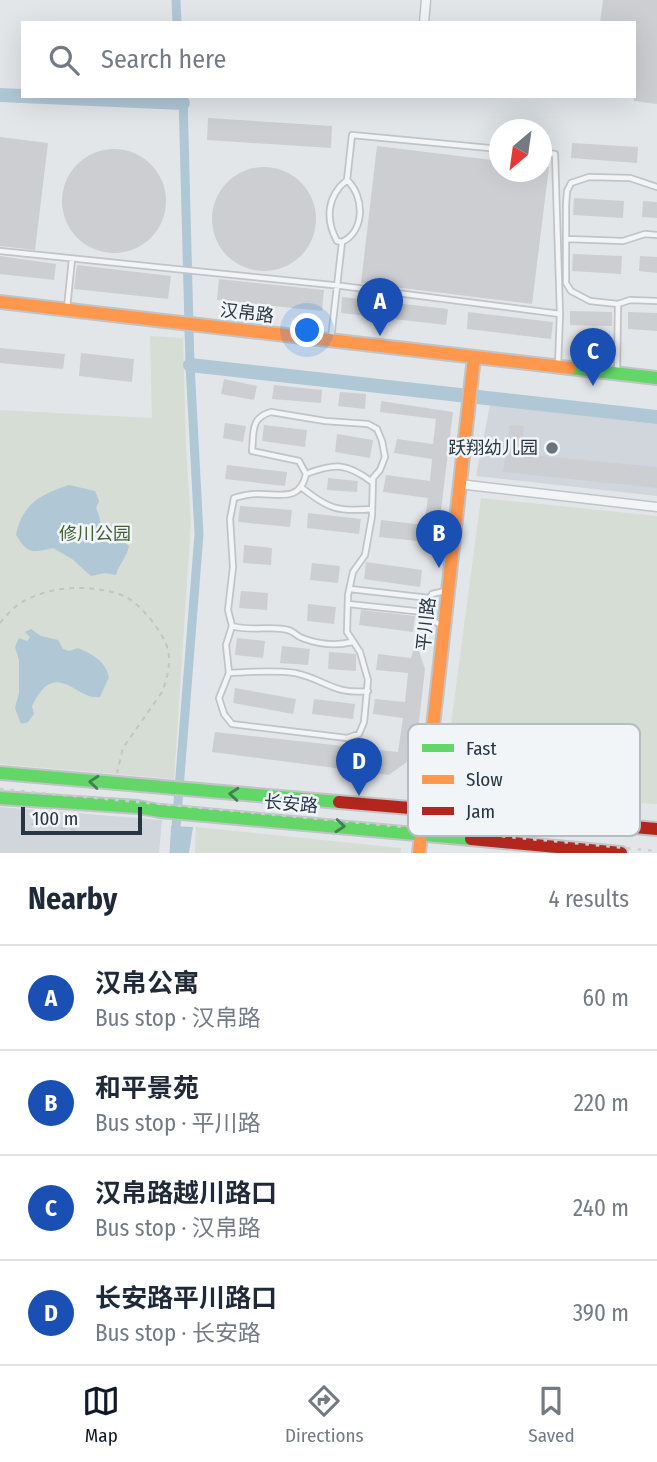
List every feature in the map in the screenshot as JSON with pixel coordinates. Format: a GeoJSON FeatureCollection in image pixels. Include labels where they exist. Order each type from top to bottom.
{"type":"FeatureCollection","features":[{"type":"Feature","properties":{"kind":"main road","name":"汉帛路"},"geometry":{"type":"LineString","coordinates":[[0,302],[331,340],[473,362],[558,367],[657,378]]}},
{"type":"Feature","properties":{"kind":"main road","name":"平川路"},"geometry":{"type":"LineString","coordinates":[[433,724],[473,362]]}},
{"type":"Feature","properties":{"kind":"main road"},"geometry":{"type":"LineString","coordinates":[[0,774],[116,784]]}},
{"type":"Feature","properties":{"kind":"main road","name":"长安路"},"geometry":{"type":"LineString","coordinates":[[116,784],[408,810]]}},
{"type":"Feature","properties":{"kind":"main road","name":"长安路"},"geometry":{"type":"LineString","coordinates":[[0,798],[79,802],[408,833]]}},
{"type":"Feature","properties":{"kind":"main road","name":"长安路"},"geometry":{"type":"LineString","coordinates":[[442,836],[621,853]]}},
{"type":"Feature","properties":{"kind":"street"},"geometry":{"type":"LineString","coordinates":[[424,21],[426,0]]}},
{"type":"Feature","properties":{"kind":"street"},"geometry":{"type":"LineString","coordinates":[[459,484],[657,507]]}},
{"type":"Feature","properties":{"kind":"lane"},"geometry":{"type":"LineString","coordinates":[[347,180],[360,198],[360,215],[356,231],[342,242],[337,241],[333,233],[329,212],[337,188],[347,180],[352,135],[489,148]]}},
{"type":"Feature","properties":{"kind":"lane"},"geometry":{"type":"LineString","coordinates":[[552,153],[555,153],[560,314],[558,367]]}},
{"type":"Feature","properties":{"kind":"lane"},"geometry":{"type":"LineString","coordinates":[[657,187],[630,178],[589,177],[570,183],[567,191],[566,283],[571,291],[590,301],[618,304],[630,300],[657,302]]}},
{"type":"Feature","properties":{"kind":"lane"},"geometry":{"type":"LineString","coordinates":[[567,240],[623,241],[645,234],[657,235]]}},
{"type":"Feature","properties":{"kind":"lane"},"geometry":{"type":"LineString","coordinates":[[331,340],[342,242]]}},
{"type":"Feature","properties":{"kind":"lane"},"geometry":{"type":"LineString","coordinates":[[0,251],[337,285],[560,314]]}},
{"type":"Feature","properties":{"kind":"lane"},"geometry":{"type":"LineString","coordinates":[[67,309],[72,259]]}},
{"type":"Feature","properties":{"kind":"lane"},"geometry":{"type":"LineString","coordinates":[[617,373],[618,304]]}},
{"type":"Feature","properties":{"kind":"lane"},"geometry":{"type":"LineString","coordinates":[[271,412],[325,421],[368,424],[377,429],[385,457],[373,482],[366,555],[353,572],[348,604],[347,632],[360,652],[369,680],[364,722],[359,734],[346,738],[232,724],[224,714],[219,698],[229,673],[226,645],[232,626],[228,610],[233,567],[230,519],[234,498],[296,492],[306,474],[299,461],[252,452],[255,422],[260,415],[271,412]]}},
{"type":"Feature","properties":{"kind":"lane"},"geometry":{"type":"LineString","coordinates":[[306,474],[337,465],[352,468],[373,482]]}},
{"type":"Feature","properties":{"kind":"lane"},"geometry":{"type":"LineString","coordinates":[[301,487],[320,503],[337,509],[372,509]]}},
{"type":"Feature","properties":{"kind":"lane"},"geometry":{"type":"LineString","coordinates":[[350,589],[429,598]]}},
{"type":"Feature","properties":{"kind":"lane"},"geometry":{"type":"LineString","coordinates":[[443,625],[426,618],[424,612],[432,594],[447,592]]}},
{"type":"Feature","properties":{"kind":"lane"},"geometry":{"type":"LineString","coordinates":[[348,604],[424,612]]}},
{"type":"Feature","properties":{"kind":"lane"},"geometry":{"type":"LineString","coordinates":[[232,626],[247,630],[287,629],[303,638],[324,643],[340,645],[352,642]]}},
{"type":"Feature","properties":{"kind":"lane"},"geometry":{"type":"LineString","coordinates":[[229,673],[296,674],[349,693],[368,691]]}},
{"type":"Feature","properties":{"kind":"path"},"geometry":{"type":"LineString","coordinates":[[0,623],[22,602],[55,590],[70,588],[98,590],[126,597],[155,625],[168,648],[167,676],[162,692],[122,748],[116,784]]}},
{"type":"Feature","properties":{"kind":"path"},"geometry":{"type":"LineString","coordinates":[[31,824],[77,830]]}},
{"type":"Feature","properties":{"kind":"shaded area","name":"跃翔幼儿园"},"geometry":{"type":"Polygon","coordinates":[[[490,405],[657,424],[657,496],[476,476],[490,405]]]}},
{"type":"Feature","properties":{"kind":"shaded area"},"geometry":{"type":"Polygon","coordinates":[[[0,807],[162,820],[159,853],[0,853],[0,807]]]}},
{"type":"Feature","properties":{"kind":"green space","name":"修川公园"},"geometry":{"type":"Polygon","coordinates":[[[150,336],[183,338],[191,522],[174,779],[0,764],[0,410],[152,418],[150,336]]]}},
{"type":"Feature","properties":{"kind":"green space"},"geometry":{"type":"Polygon","coordinates":[[[481,498],[657,516],[657,804],[640,803],[640,724],[451,724],[481,498]]]}},
{"type":"Feature","properties":{"kind":"green space"},"geometry":{"type":"Polygon","coordinates":[[[196,827],[401,848],[401,853],[195,853],[196,827]]]}},
{"type":"Feature","properties":{"kind":"water"},"geometry":{"type":"Polygon","coordinates":[[[69,485],[95,491],[99,501],[96,508],[107,543],[122,541],[129,546],[116,575],[105,573],[91,576],[72,559],[53,548],[35,551],[27,549],[16,535],[23,515],[34,502],[69,485]]]}},
{"type":"Feature","properties":{"kind":"water"},"geometry":{"type":"Polygon","coordinates":[[[31,629],[41,636],[58,640],[63,649],[69,651],[78,648],[101,662],[109,677],[100,697],[83,693],[66,684],[49,684],[32,706],[34,714],[28,722],[21,724],[15,708],[19,693],[19,660],[15,647],[19,638],[27,641],[30,637],[25,632],[31,629]]]}},
{"type":"Feature","properties":{"kind":"water"},"geometry":{"type":"Polygon","coordinates":[[[171,826],[193,827],[189,853],[170,853],[171,826]]]}},
{"type":"Feature","properties":{"kind":"building"},"geometry":{"type":"Polygon","coordinates":[[[603,0],[657,0],[657,104],[634,101],[636,21],[600,21],[603,0]]]}},
{"type":"Feature","properties":{"kind":"building"},"geometry":{"type":"Polygon","coordinates":[[[208,118],[332,126],[331,148],[207,140],[208,118]]]}},
{"type":"Feature","properties":{"kind":"building"},"geometry":{"type":"Polygon","coordinates":[[[0,137],[48,143],[35,250],[0,246],[0,137]]]}},
{"type":"Feature","properties":{"kind":"building"},"geometry":{"type":"Polygon","coordinates":[[[572,143],[638,147],[637,163],[571,158],[572,143]]]}},
{"type":"Feature","properties":{"kind":"building"},"geometry":{"type":"Polygon","coordinates":[[[377,146],[489,160],[489,182],[547,182],[532,304],[361,283],[377,146]]]}},
{"type":"Feature","properties":{"kind":"building"},"geometry":{"type":"Polygon","coordinates":[[[114,149],[134,153],[151,164],[162,181],[166,201],[162,221],[151,238],[134,249],[114,253],[94,249],[77,238],[66,221],[62,201],[66,181],[77,164],[94,153],[114,149]]]}},
{"type":"Feature","properties":{"kind":"building"},"geometry":{"type":"Polygon","coordinates":[[[264,167],[284,171],[301,182],[312,199],[316,219],[312,239],[301,256],[284,267],[264,271],[244,267],[227,256],[216,239],[212,219],[216,199],[227,182],[244,171],[264,167]]]}},
{"type":"Feature","properties":{"kind":"building"},"geometry":{"type":"Polygon","coordinates":[[[574,198],[624,201],[623,218],[573,215],[574,198]]]}},
{"type":"Feature","properties":{"kind":"building"},"geometry":{"type":"Polygon","coordinates":[[[643,201],[657,202],[657,218],[642,217],[643,201]]]}},
{"type":"Feature","properties":{"kind":"building"},"geometry":{"type":"Polygon","coordinates":[[[573,254],[622,256],[621,274],[572,271],[573,254]]]}},
{"type":"Feature","properties":{"kind":"building"},"geometry":{"type":"Polygon","coordinates":[[[0,256],[56,264],[54,280],[0,274],[0,256]]]}},
{"type":"Feature","properties":{"kind":"building"},"geometry":{"type":"Polygon","coordinates":[[[640,256],[657,257],[657,273],[639,271],[640,256]]]}},
{"type":"Feature","properties":{"kind":"building"},"geometry":{"type":"Polygon","coordinates":[[[77,265],[171,276],[168,299],[74,289],[77,265]]]}},
{"type":"Feature","properties":{"kind":"building"},"geometry":{"type":"Polygon","coordinates":[[[219,279],[324,290],[322,311],[217,300],[219,279]]]}},
{"type":"Feature","properties":{"kind":"building"},"geometry":{"type":"Polygon","coordinates":[[[342,297],[448,309],[446,325],[341,313],[342,297]]]}},
{"type":"Feature","properties":{"kind":"building"},"geometry":{"type":"Polygon","coordinates":[[[570,311],[612,312],[612,326],[570,325],[570,311]]]}},
{"type":"Feature","properties":{"kind":"building"},"geometry":{"type":"Polygon","coordinates":[[[468,312],[553,322],[551,339],[467,329],[468,312]]]}},
{"type":"Feature","properties":{"kind":"building"},"geometry":{"type":"Polygon","coordinates":[[[628,312],[657,313],[657,331],[628,329],[628,312]]]}},
{"type":"Feature","properties":{"kind":"building"},"geometry":{"type":"Polygon","coordinates":[[[0,348],[65,354],[63,369],[0,363],[0,348]]]}},
{"type":"Feature","properties":{"kind":"building"},"geometry":{"type":"Polygon","coordinates":[[[81,353],[134,359],[132,382],[79,376],[81,353]]]}},
{"type":"Feature","properties":{"kind":"building"},"geometry":{"type":"Polygon","coordinates":[[[224,379],[257,386],[254,400],[221,394],[224,379]]]}},
{"type":"Feature","properties":{"kind":"building"},"geometry":{"type":"Polygon","coordinates":[[[274,385],[322,390],[321,403],[272,399],[274,385]]]}},
{"type":"Feature","properties":{"kind":"building"},"geometry":{"type":"Polygon","coordinates":[[[340,392],[366,394],[365,409],[338,406],[340,392]]]}},
{"type":"Feature","properties":{"kind":"building"},"geometry":{"type":"Polygon","coordinates":[[[381,401],[453,412],[437,543],[379,537],[381,520],[424,525],[428,498],[383,492],[386,475],[430,481],[432,459],[394,453],[397,439],[433,444],[436,419],[380,412],[381,401]]]}},
{"type":"Feature","properties":{"kind":"building"},"geometry":{"type":"Polygon","coordinates":[[[225,423],[246,426],[243,442],[223,438],[225,423]]]}},
{"type":"Feature","properties":{"kind":"building"},"geometry":{"type":"Polygon","coordinates":[[[264,425],[307,430],[305,447],[262,441],[264,425]]]}},
{"type":"Feature","properties":{"kind":"building"},"geometry":{"type":"Polygon","coordinates":[[[510,425],[524,426],[521,454],[657,467],[657,488],[503,472],[510,425]]]}},
{"type":"Feature","properties":{"kind":"building"},"geometry":{"type":"Polygon","coordinates":[[[337,434],[373,440],[370,458],[335,452],[337,434]]]}},
{"type":"Feature","properties":{"kind":"building"},"geometry":{"type":"Polygon","coordinates":[[[227,465],[287,472],[285,486],[225,479],[227,465]]]}},
{"type":"Feature","properties":{"kind":"building"},"geometry":{"type":"Polygon","coordinates":[[[328,478],[358,481],[357,492],[327,490],[328,478]]]}},
{"type":"Feature","properties":{"kind":"building"},"geometry":{"type":"Polygon","coordinates":[[[240,506],[292,510],[290,527],[238,522],[240,506]]]}},
{"type":"Feature","properties":{"kind":"building"},"geometry":{"type":"Polygon","coordinates":[[[308,513],[361,519],[359,534],[307,528],[308,513]]]}},
{"type":"Feature","properties":{"kind":"building"},"geometry":{"type":"Polygon","coordinates":[[[244,545],[272,548],[271,565],[243,563],[244,545]]]}},
{"type":"Feature","properties":{"kind":"building"},"geometry":{"type":"Polygon","coordinates":[[[366,562],[422,570],[420,587],[364,579],[366,562]]]}},
{"type":"Feature","properties":{"kind":"building"},"geometry":{"type":"Polygon","coordinates":[[[312,563],[340,566],[338,583],[310,580],[312,563]]]}},
{"type":"Feature","properties":{"kind":"building"},"geometry":{"type":"Polygon","coordinates":[[[241,591],[268,593],[267,610],[239,608],[241,591]]]}},
{"type":"Feature","properties":{"kind":"building"},"geometry":{"type":"Polygon","coordinates":[[[308,604],[336,607],[334,624],[307,621],[308,604]]]}},
{"type":"Feature","properties":{"kind":"building"},"geometry":{"type":"Polygon","coordinates":[[[361,610],[415,616],[413,632],[359,625],[361,610]]]}},
{"type":"Feature","properties":{"kind":"building"},"geometry":{"type":"Polygon","coordinates":[[[237,638],[265,641],[263,658],[235,655],[237,638]]]}},
{"type":"Feature","properties":{"kind":"building"},"geometry":{"type":"Polygon","coordinates":[[[282,646],[310,649],[308,665],[280,663],[282,646]]]}},
{"type":"Feature","properties":{"kind":"building"},"geometry":{"type":"Polygon","coordinates":[[[413,651],[419,651],[425,669],[419,724],[408,724],[408,761],[389,775],[212,752],[215,732],[398,752],[403,718],[373,714],[375,699],[405,702],[408,673],[376,670],[378,654],[411,658],[413,651]]]}},
{"type":"Feature","properties":{"kind":"building"},"geometry":{"type":"Polygon","coordinates":[[[329,652],[356,654],[356,671],[328,669],[329,652]]]}},
{"type":"Feature","properties":{"kind":"building"},"geometry":{"type":"Polygon","coordinates":[[[235,688],[296,699],[293,714],[233,703],[235,688]]]}},
{"type":"Feature","properties":{"kind":"building"},"geometry":{"type":"Polygon","coordinates":[[[314,699],[355,704],[353,719],[312,714],[314,699]]]}},
{"type":"Feature","properties":{"kind":"waterway"},"geometry":{"type":"LineString","coordinates":[[176,0],[177,21]]}},
{"type":"Feature","properties":{"kind":"waterway"},"geometry":{"type":"LineString","coordinates":[[0,95],[21,96]]}},
{"type":"Feature","properties":{"kind":"waterway"},"geometry":{"type":"LineString","coordinates":[[69,98],[183,103]]}},
{"type":"Feature","properties":{"kind":"waterway"},"geometry":{"type":"LineString","coordinates":[[174,853],[199,534],[190,365],[183,98]]}},
{"type":"Feature","properties":{"kind":"waterway"},"geometry":{"type":"LineString","coordinates":[[190,365],[657,417]]}},
{"type":"Feature","properties":{"kind":"railway"},"geometry":{"type":"LineString","coordinates":[[0,789],[408,828]]}},
{"type":"Feature","properties":{"kind":"railway"},"geometry":{"type":"LineString","coordinates":[[498,836],[657,851]]}},
{"type":"Feature","properties":{"kind":"traffic: fast"},"geometry":{"type":"LineString","coordinates":[[570,368],[657,378]]}},
{"type":"Feature","properties":{"kind":"traffic: fast"},"geometry":{"type":"LineString","coordinates":[[0,773],[339,802]]}},
{"type":"Feature","properties":{"kind":"traffic: fast"},"geometry":{"type":"LineString","coordinates":[[0,798],[138,807],[408,833]]}},
{"type":"Feature","properties":{"kind":"traffic: fast"},"geometry":{"type":"LineString","coordinates":[[438,836],[471,839]]}},
{"type":"Feature","properties":{"kind":"traffic: slow"},"geometry":{"type":"LineString","coordinates":[[0,302],[570,368]]}},
{"type":"Feature","properties":{"kind":"traffic: slow"},"geometry":{"type":"LineString","coordinates":[[433,724],[474,357]]}},
{"type":"Feature","properties":{"kind":"traffic: slow"},"geometry":{"type":"LineString","coordinates":[[419,853],[421,836]]}},
{"type":"Feature","properties":{"kind":"traffic: jam"},"geometry":{"type":"LineString","coordinates":[[339,802],[408,808]]}},
{"type":"Feature","properties":{"kind":"traffic: jam"},"geometry":{"type":"LineString","coordinates":[[640,828],[657,829]]}},
{"type":"Feature","properties":{"kind":"traffic: jam"},"geometry":{"type":"LineString","coordinates":[[471,839],[621,853]]}},
{"type":"Feature","properties":{"kind":"place","name":"汉帛公寓"},"geometry":{"type":"Point","coordinates":[380,336]}},
{"type":"Feature","properties":{"kind":"place","name":"汉帛路越川路口"},"geometry":{"type":"Point","coordinates":[593,386]}},
{"type":"Feature","properties":{"kind":"place","name":"跃翔幼儿园"},"geometry":{"type":"Point","coordinates":[552,448]}},
{"type":"Feature","properties":{"kind":"place","name":"和平景苑"},"geometry":{"type":"Point","coordinates":[439,568]}},
{"type":"Feature","properties":{"kind":"place","name":"长安路平川路口"},"geometry":{"type":"Point","coordinates":[359,796]}}]}
